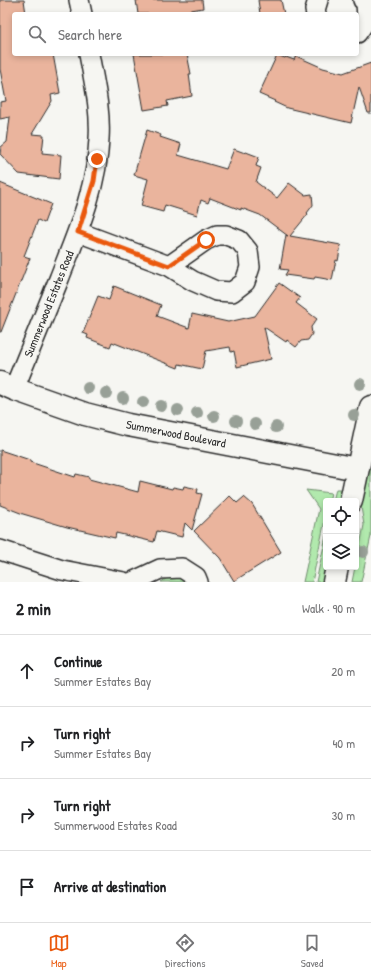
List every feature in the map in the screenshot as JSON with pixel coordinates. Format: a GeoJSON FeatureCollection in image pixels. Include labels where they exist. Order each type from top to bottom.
{"type":"FeatureCollection","features":[{"type":"Feature","properties":{"kind":"street"},"geometry":{"type":"LineString","coordinates":[[79,0],[82,12]]}},
{"type":"Feature","properties":{"kind":"street"},"geometry":{"type":"LineString","coordinates":[[316,12],[318,0]]}},
{"type":"Feature","properties":{"kind":"street"},"geometry":{"type":"LineString","coordinates":[[359,30],[367,19],[366,2],[364,0]]}},
{"type":"Feature","properties":{"kind":"street","name":"Summerwood Estates Road"},"geometry":{"type":"LineString","coordinates":[[7,386],[78,232],[94,181],[99,138],[99,118],[89,56]]}},
{"type":"Feature","properties":{"kind":"street"},"geometry":{"type":"LineString","coordinates":[[78,232],[169,266]]}},
{"type":"Feature","properties":{"kind":"street","name":"Summerwood Boulevard"},"geometry":{"type":"LineString","coordinates":[[7,386],[85,414],[128,426],[357,469]]}},
{"type":"Feature","properties":{"kind":"street"},"geometry":{"type":"LineString","coordinates":[[352,498],[371,407]]}},
{"type":"Feature","properties":{"kind":"street"},"geometry":{"type":"LineString","coordinates":[[0,550],[62,570],[124,582]]}},
{"type":"Feature","properties":{"kind":"street"},"geometry":{"type":"LineString","coordinates":[[132,582],[160,569],[182,568],[196,577],[198,582]]}},
{"type":"Feature","properties":{"kind":"street"},"geometry":{"type":"LineString","coordinates":[[334,582],[336,570]]}},
{"type":"Feature","properties":{"kind":"green space"},"geometry":{"type":"Polygon","coordinates":[[[371,462],[371,536],[361,582],[352,582],[354,570],[359,570],[359,551],[364,525],[361,504],[371,462]]]}},
{"type":"Feature","properties":{"kind":"green space"},"geometry":{"type":"Polygon","coordinates":[[[336,489],[341,489],[341,498],[334,498],[336,489]]]}},
{"type":"Feature","properties":{"kind":"green space"},"geometry":{"type":"Polygon","coordinates":[[[306,490],[331,493],[330,498],[323,498],[323,529],[312,582],[303,582],[319,509],[306,490]]]}},
{"type":"Feature","properties":{"kind":"green space"},"geometry":{"type":"Polygon","coordinates":[[[323,550],[323,570],[326,570],[324,582],[316,582],[323,550]]]}},
{"type":"Feature","properties":{"kind":"green space"},"geometry":{"type":"Polygon","coordinates":[[[177,576],[186,582],[161,582],[169,577],[177,576]]]}},
{"type":"Feature","properties":{"kind":"building"},"geometry":{"type":"Polygon","coordinates":[[[0,0],[24,0],[26,12],[12,12],[12,56],[53,56],[60,93],[51,95],[52,101],[32,134],[44,135],[42,153],[61,155],[59,179],[19,174],[0,154],[1,147],[7,142],[10,117],[0,119],[0,102],[6,101],[0,69],[0,0]]]}},
{"type":"Feature","properties":{"kind":"building"},"geometry":{"type":"Polygon","coordinates":[[[136,0],[202,0],[203,8],[180,12],[138,12],[136,0]]]}},
{"type":"Feature","properties":{"kind":"building"},"geometry":{"type":"Polygon","coordinates":[[[258,0],[281,0],[284,12],[260,12],[258,0]]]}},
{"type":"Feature","properties":{"kind":"building"},"geometry":{"type":"Polygon","coordinates":[[[134,56],[187,56],[191,74],[189,74],[192,96],[167,101],[168,106],[144,110],[134,56]]]}},
{"type":"Feature","properties":{"kind":"building"},"geometry":{"type":"Polygon","coordinates":[[[277,56],[294,60],[296,56],[323,68],[343,73],[371,63],[371,113],[368,113],[359,87],[351,123],[287,108],[259,94],[277,56]]]}},
{"type":"Feature","properties":{"kind":"building"},"geometry":{"type":"Polygon","coordinates":[[[147,130],[161,135],[160,137],[181,144],[178,155],[226,169],[234,149],[259,157],[256,166],[261,168],[256,182],[277,198],[289,183],[305,195],[312,194],[313,205],[307,213],[308,214],[290,236],[341,245],[332,280],[285,275],[288,270],[280,269],[286,235],[288,236],[260,215],[241,208],[241,210],[210,198],[208,203],[201,200],[197,215],[165,205],[163,212],[141,206],[148,179],[134,175],[147,130]]]}},
{"type":"Feature","properties":{"kind":"building"},"geometry":{"type":"Polygon","coordinates":[[[0,183],[51,204],[44,223],[38,220],[24,256],[30,258],[1,332],[0,332],[0,183]]]}},
{"type":"Feature","properties":{"kind":"building"},"geometry":{"type":"Polygon","coordinates":[[[279,283],[300,298],[296,303],[317,319],[311,327],[312,334],[308,340],[301,341],[296,347],[264,327],[271,359],[237,367],[234,351],[231,352],[230,347],[206,351],[202,369],[179,364],[178,368],[112,342],[110,347],[87,338],[88,335],[83,333],[98,296],[109,300],[114,286],[161,305],[157,316],[189,328],[192,314],[228,322],[255,316],[279,283]]]}},
{"type":"Feature","properties":{"kind":"building"},"geometry":{"type":"Polygon","coordinates":[[[0,450],[75,477],[76,474],[89,477],[89,479],[138,492],[140,481],[172,489],[173,487],[183,489],[184,486],[198,489],[197,493],[202,494],[192,530],[185,523],[182,537],[157,531],[154,542],[116,533],[115,538],[67,527],[23,514],[0,505],[0,450]]]}},
{"type":"Feature","properties":{"kind":"building"},"geometry":{"type":"Polygon","coordinates":[[[230,496],[237,503],[244,497],[252,504],[281,552],[234,581],[220,558],[194,531],[230,496]]]}},
{"type":"Feature","properties":{"kind":"route"},"geometry":{"type":"LineString","coordinates":[[97,159],[94,181],[78,232],[169,266],[206,240]]}}]}
